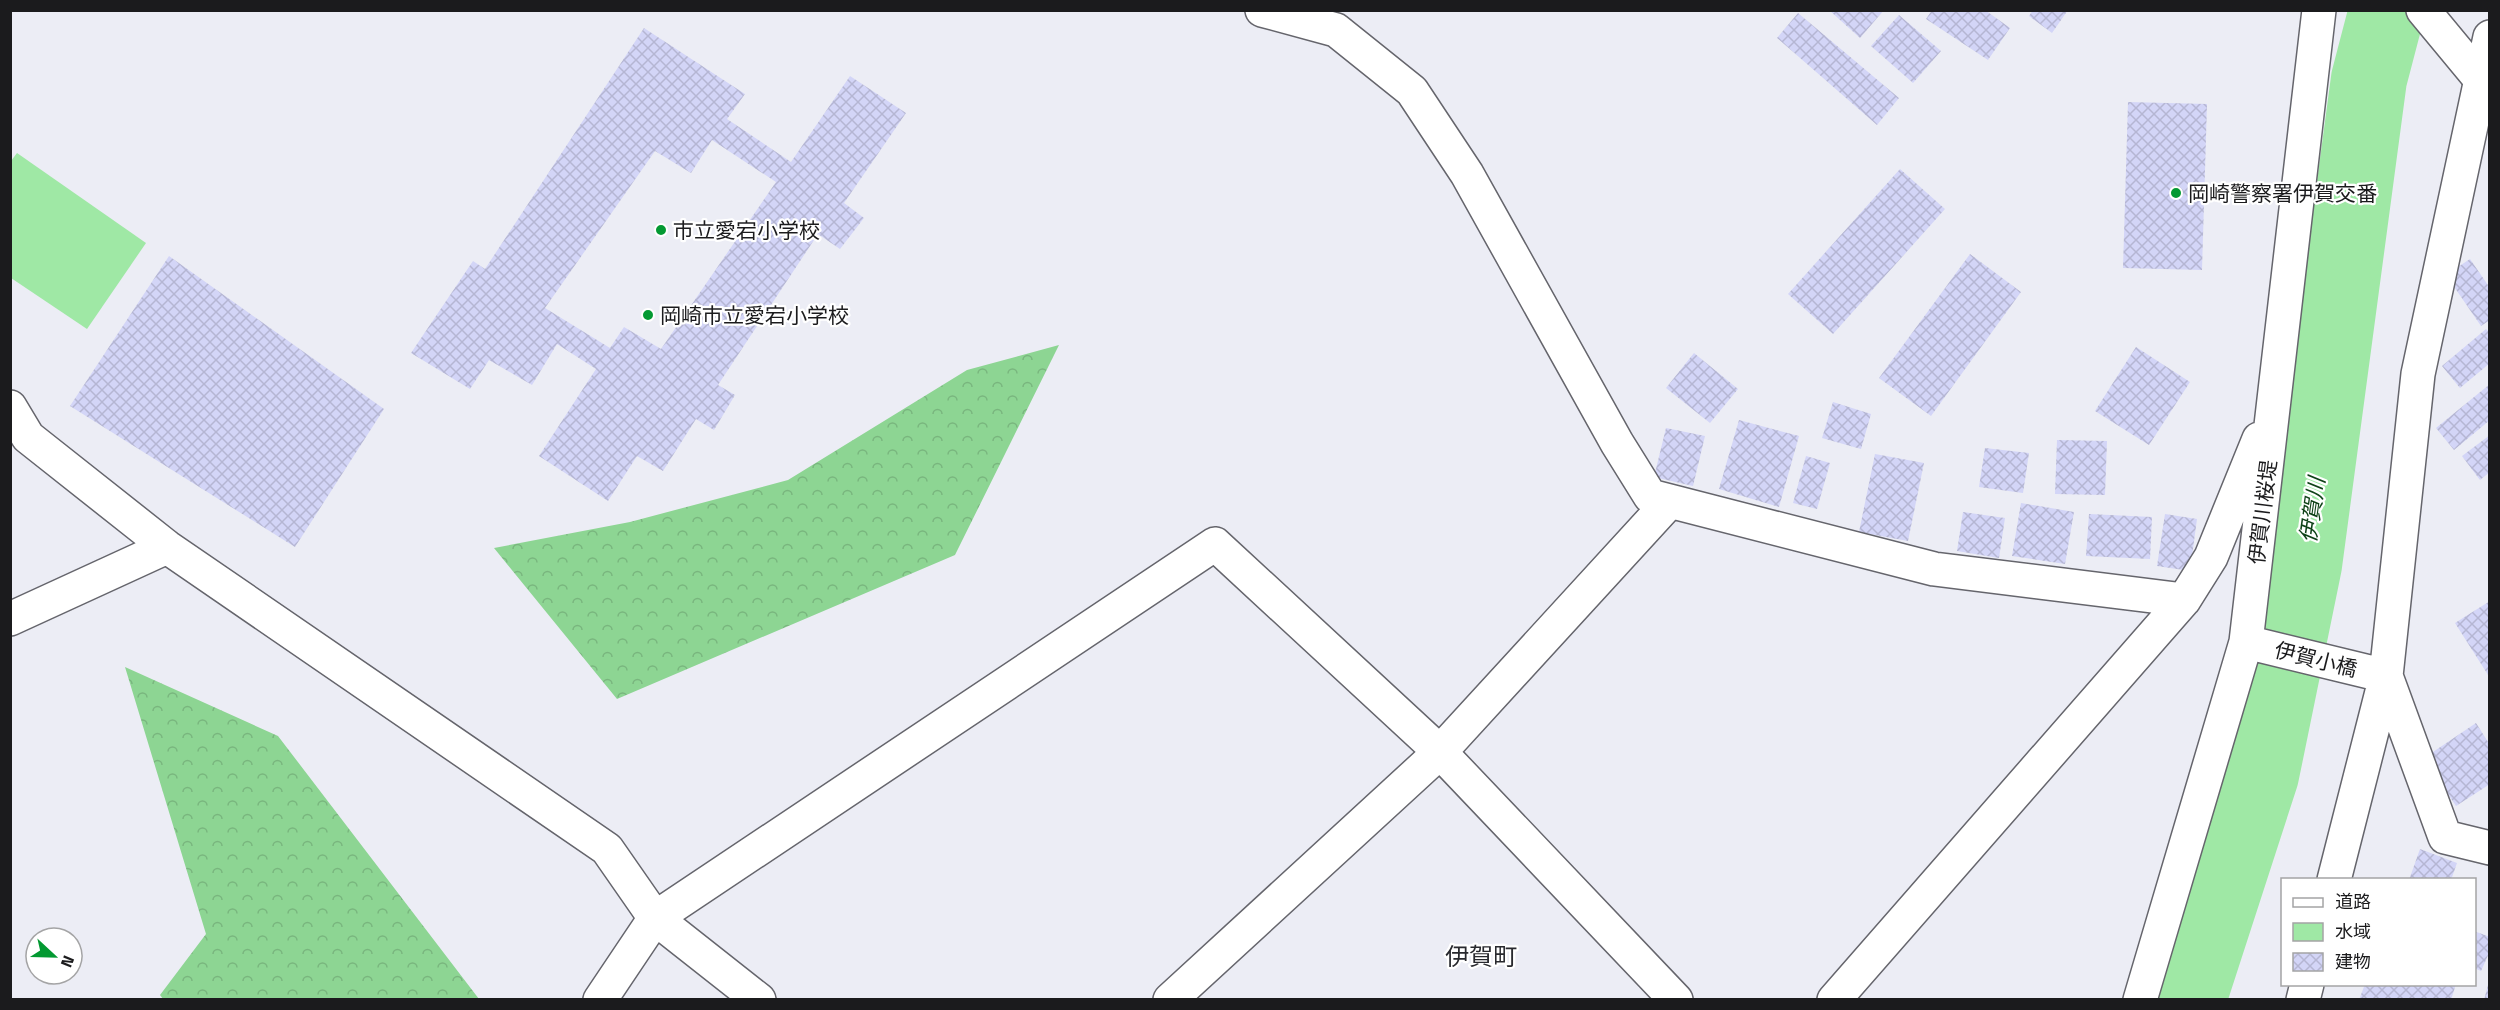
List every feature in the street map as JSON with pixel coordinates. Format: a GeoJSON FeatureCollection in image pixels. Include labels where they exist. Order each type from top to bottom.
{"type":"FeatureCollection","features":[{"type":"Feature","properties":{"kind":"street"},"geometry":{"type":"LineString","coordinates":[[1263,10],[1336,30],[1412,91],[1467,174],[1617,443],[1650,496],[1934,568],[2184,600]]}},
{"type":"Feature","properties":{"kind":"street","name":"伊賀川桜堤"},"geometry":{"type":"LineString","coordinates":[[2140,999],[2246,642],[2319,10]]}},
{"type":"Feature","properties":{"kind":"street"},"geometry":{"type":"LineString","coordinates":[[2423,10],[2485,88]]}},
{"type":"Feature","properties":{"kind":"street"},"geometry":{"type":"LineString","coordinates":[[2334,878],[2386,676],[2418,374],[2485,88],[2490,37]]}},
{"type":"Feature","properties":{"kind":"street"},"geometry":{"type":"LineString","coordinates":[[1834,999],[2184,600],[2211,557],[2275,402]]}},
{"type":"Feature","properties":{"kind":"street"},"geometry":{"type":"LineString","coordinates":[[10,407],[28,437],[167,548],[607,849],[655,918],[759,999]]}},
{"type":"Feature","properties":{"kind":"street"},"geometry":{"type":"LineString","coordinates":[[1170,999],[1440,752],[1669,502]]}},
{"type":"Feature","properties":{"kind":"street"},"geometry":{"type":"LineString","coordinates":[[600,999],[655,918],[1215,544],[1440,752],[1676,999]]}},
{"type":"Feature","properties":{"kind":"street"},"geometry":{"type":"LineString","coordinates":[[10,619],[167,548]]}},
{"type":"Feature","properties":{"kind":"street","name":"伊賀小橋"},"geometry":{"type":"LineString","coordinates":[[2246,642],[2386,676]]}},
{"type":"Feature","properties":{"kind":"street"},"geometry":{"type":"LineString","coordinates":[[2386,676],[2445,837],[2490,848]]}},
{"type":"Feature","properties":{"kind":"green space"},"geometry":{"type":"Polygon","coordinates":[[[1059,345],[955,555],[617,699],[494,548],[630,522],[788,480],[967,370],[1059,345]]]}},
{"type":"Feature","properties":{"kind":"green space"},"geometry":{"type":"Polygon","coordinates":[[[125,667],[278,736],[479,999],[163,999],[160,995],[206,934],[125,667]]]}},
{"type":"Feature","properties":{"kind":"water"},"geometry":{"type":"Polygon","coordinates":[[[17,153],[146,243],[87,329],[11,278],[11,161],[17,153]]]}},
{"type":"Feature","properties":{"kind":"building"},"geometry":{"type":"Polygon","coordinates":[[[1829,10],[1884,10],[1860,38],[1829,10]]]}},
{"type":"Feature","properties":{"kind":"building"},"geometry":{"type":"Polygon","coordinates":[[[1932,10],[1985,10],[2010,28],[1988,60],[1926,19],[1932,10]]]}},
{"type":"Feature","properties":{"kind":"building"},"geometry":{"type":"Polygon","coordinates":[[[2033,10],[2068,10],[2052,33],[2029,16],[2033,10]]]}},
{"type":"Feature","properties":{"kind":"building"},"geometry":{"type":"Polygon","coordinates":[[[1798,13],[1899,98],[1877,125],[1777,38],[1798,13]]]}},
{"type":"Feature","properties":{"kind":"building"},"geometry":{"type":"Polygon","coordinates":[[[1899,15],[1941,51],[1913,83],[1871,46],[1899,15]]]}},
{"type":"Feature","properties":{"kind":"building"},"geometry":{"type":"Polygon","coordinates":[[[644,28],[745,94],[727,119],[791,162],[850,76],[906,113],[844,203],[864,218],[840,249],[818,234],[718,385],[735,395],[714,430],[696,419],[663,471],[637,456],[608,501],[539,456],[596,369],[557,344],[532,385],[489,360],[470,389],[411,353],[473,261],[485,269],[644,28]],[[712,140],[691,173],[655,151],[545,308],[610,348],[624,327],[661,349],[776,182],[712,140]]]}},
{"type":"Feature","properties":{"kind":"building"},"geometry":{"type":"Polygon","coordinates":[[[2128,102],[2207,104],[2202,270],[2123,268],[2128,102]]]}},
{"type":"Feature","properties":{"kind":"building"},"geometry":{"type":"Polygon","coordinates":[[[1900,169],[1945,209],[1833,334],[1788,294],[1900,169]]]}},
{"type":"Feature","properties":{"kind":"building"},"geometry":{"type":"Polygon","coordinates":[[[1970,254],[2021,292],[1931,416],[1879,378],[1970,254]]]}},
{"type":"Feature","properties":{"kind":"building"},"geometry":{"type":"Polygon","coordinates":[[[169,256],[384,409],[295,547],[70,406],[169,256]]]}},
{"type":"Feature","properties":{"kind":"building"},"geometry":{"type":"Polygon","coordinates":[[[2470,259],[2490,288],[2490,320],[2481,326],[2446,275],[2470,259]]]}},
{"type":"Feature","properties":{"kind":"building"},"geometry":{"type":"Polygon","coordinates":[[[2486,329],[2490,333],[2490,363],[2460,388],[2442,366],[2486,329]]]}},
{"type":"Feature","properties":{"kind":"building"},"geometry":{"type":"Polygon","coordinates":[[[2136,347],[2190,382],[2149,445],[2095,411],[2136,347]]]}},
{"type":"Feature","properties":{"kind":"building"},"geometry":{"type":"Polygon","coordinates":[[[1694,353],[1738,389],[1710,423],[1666,388],[1694,353]]]}},
{"type":"Feature","properties":{"kind":"building"},"geometry":{"type":"Polygon","coordinates":[[[2490,384],[2490,420],[2454,450],[2436,428],[2490,384]]]}},
{"type":"Feature","properties":{"kind":"building"},"geometry":{"type":"Polygon","coordinates":[[[1833,402],[1871,414],[1861,449],[1822,438],[1833,402]]]}},
{"type":"Feature","properties":{"kind":"building"},"geometry":{"type":"Polygon","coordinates":[[[1739,420],[1799,436],[1779,507],[1719,489],[1739,420]]]}},
{"type":"Feature","properties":{"kind":"building"},"geometry":{"type":"Polygon","coordinates":[[[1666,428],[1705,436],[1693,486],[1654,477],[1666,428]]]}},
{"type":"Feature","properties":{"kind":"building"},"geometry":{"type":"Polygon","coordinates":[[[2490,435],[2490,472],[2480,480],[2462,456],[2490,435]]]}},
{"type":"Feature","properties":{"kind":"building"},"geometry":{"type":"Polygon","coordinates":[[[2057,440],[2107,441],[2105,495],[2055,494],[2057,440]]]}},
{"type":"Feature","properties":{"kind":"building"},"geometry":{"type":"Polygon","coordinates":[[[1985,448],[2029,453],[2023,493],[1979,487],[1985,448]]]}},
{"type":"Feature","properties":{"kind":"building"},"geometry":{"type":"Polygon","coordinates":[[[1875,454],[1924,463],[1908,541],[1859,532],[1875,454]]]}},
{"type":"Feature","properties":{"kind":"building"},"geometry":{"type":"Polygon","coordinates":[[[1806,456],[1830,463],[1817,509],[1793,503],[1806,456]]]}},
{"type":"Feature","properties":{"kind":"building"},"geometry":{"type":"Polygon","coordinates":[[[2021,503],[2074,512],[2065,564],[2012,556],[2021,503]]]}},
{"type":"Feature","properties":{"kind":"building"},"geometry":{"type":"Polygon","coordinates":[[[1963,512],[2005,518],[1999,558],[1957,551],[1963,512]]]}},
{"type":"Feature","properties":{"kind":"building"},"geometry":{"type":"Polygon","coordinates":[[[2089,514],[2152,517],[2150,559],[2086,556],[2089,514]]]}},
{"type":"Feature","properties":{"kind":"building"},"geometry":{"type":"Polygon","coordinates":[[[2165,514],[2197,519],[2190,571],[2157,566],[2165,514]]]}},
{"type":"Feature","properties":{"kind":"building"},"geometry":{"type":"Polygon","coordinates":[[[2490,601],[2490,678],[2455,623],[2490,601]]]}},
{"type":"Feature","properties":{"kind":"building"},"geometry":{"type":"Polygon","coordinates":[[[2476,723],[2490,745],[2490,784],[2456,806],[2424,758],[2476,723]]]}},
{"type":"Feature","properties":{"kind":"building"},"geometry":{"type":"Polygon","coordinates":[[[2420,849],[2457,863],[2452,878],[2410,878],[2420,849]]]}},
{"type":"Feature","properties":{"kind":"building"},"geometry":{"type":"Polygon","coordinates":[[[2476,932],[2490,937],[2490,951],[2481,971],[2476,969],[2476,932]]]}},
{"type":"Feature","properties":{"kind":"building"},"geometry":{"type":"Polygon","coordinates":[[[2489,981],[2490,1000],[2484,1000],[2489,981]]]}},
{"type":"Feature","properties":{"kind":"building"},"geometry":{"type":"Polygon","coordinates":[[[2364,986],[2455,986],[2451,1000],[2359,1000],[2364,986]]]}},
{"type":"Feature","properties":{"kind":"waterway","name":"伊賀川"},"geometry":{"type":"LineString","coordinates":[[2188,1000],[2261,775],[2304,565],[2369,79],[2387,10]]}},
{"type":"Feature","properties":{"kind":"place","name":"岡崎警察署伊賀交番"},"geometry":{"type":"Point","coordinates":[2176,193]}},
{"type":"Feature","properties":{"kind":"place","name":"市立愛宕小学校"},"geometry":{"type":"Point","coordinates":[661,230]}},
{"type":"Feature","properties":{"kind":"place","name":"岡崎市立愛宕小学校"},"geometry":{"type":"Point","coordinates":[648,315]}},
{"type":"Feature","properties":{"kind":"district","name":"伊賀町"},"geometry":{"type":"Point","coordinates":[1481,956]}}]}
